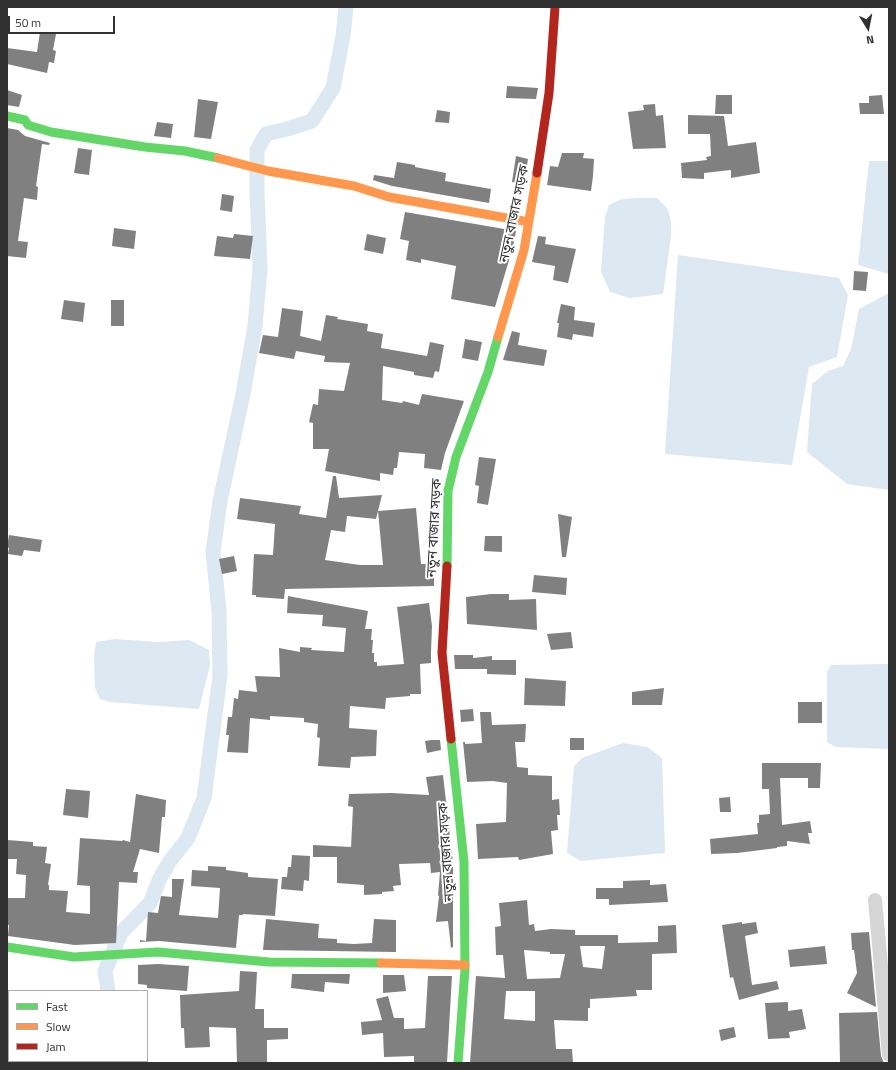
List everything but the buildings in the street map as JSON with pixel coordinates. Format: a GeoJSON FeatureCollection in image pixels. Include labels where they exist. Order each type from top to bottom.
{"type":"FeatureCollection","features":[{"type":"Feature","properties":{"kind":"street","name":"নতুন বাজার সড়ক"},"geometry":{"type":"LineString","coordinates":[[458,1063],[465,965],[464,862],[442,653],[448,546],[448,491],[456,457],[488,372],[524,250],[530,222],[549,93],[555,7]]}},
{"type":"Feature","properties":{"kind":"street"},"geometry":{"type":"LineString","coordinates":[[7,116],[25,120],[28,125],[51,132],[146,147],[192,152],[225,159],[268,171],[354,186],[389,197],[530,222]]}},
{"type":"Feature","properties":{"kind":"street"},"geometry":{"type":"LineString","coordinates":[[875,900],[889,1055]]}},
{"type":"Feature","properties":{"kind":"street"},"geometry":{"type":"LineString","coordinates":[[7,947],[74,957],[158,952],[269,962],[465,965]]}},
{"type":"Feature","properties":{"kind":"shaded area"},"geometry":{"type":"Polygon","coordinates":[[[869,161],[889,161],[889,274],[858,265],[869,161]]]}},
{"type":"Feature","properties":{"kind":"shaded area"},"geometry":{"type":"Polygon","coordinates":[[[657,198],[668,209],[671,222],[671,236],[663,294],[630,298],[610,292],[601,272],[605,217],[609,205],[622,199],[657,198]]]}},
{"type":"Feature","properties":{"kind":"shaded area"},"geometry":{"type":"Polygon","coordinates":[[[678,255],[839,278],[848,295],[837,357],[809,367],[792,465],[665,454],[678,255]]]}},
{"type":"Feature","properties":{"kind":"shaded area"},"geometry":{"type":"Polygon","coordinates":[[[889,293],[889,490],[847,484],[807,452],[812,384],[828,371],[843,366],[851,349],[859,309],[889,293]]]}},
{"type":"Feature","properties":{"kind":"shaded area"},"geometry":{"type":"Polygon","coordinates":[[[115,639],[157,642],[189,640],[209,650],[210,665],[199,709],[110,702],[100,699],[95,688],[94,656],[96,642],[115,639]]]}},
{"type":"Feature","properties":{"kind":"shaded area"},"geometry":{"type":"Polygon","coordinates":[[[889,664],[889,749],[836,747],[827,742],[827,672],[831,665],[889,664]]]}},
{"type":"Feature","properties":{"kind":"shaded area"},"geometry":{"type":"Polygon","coordinates":[[[623,743],[647,747],[662,758],[665,853],[581,861],[567,853],[574,766],[582,758],[623,743]]]}},
{"type":"Feature","properties":{"kind":"waterway"},"geometry":{"type":"LineString","coordinates":[[108,990],[105,971],[121,933],[150,903],[160,878],[170,861],[188,838],[204,798],[220,676],[219,611],[213,552],[220,501],[243,394],[255,326],[260,268],[257,150],[266,134],[312,121],[333,88],[343,36],[346,7]]}},
{"type":"Feature","properties":{"kind":"traffic: fast"},"geometry":{"type":"LineString","coordinates":[[7,116],[25,120],[28,125],[51,132],[145,147],[185,151],[218,158]]}},
{"type":"Feature","properties":{"kind":"traffic: fast"},"geometry":{"type":"LineString","coordinates":[[447,566],[448,491],[456,457],[488,372],[498,337]]}},
{"type":"Feature","properties":{"kind":"traffic: fast"},"geometry":{"type":"LineString","coordinates":[[451,739],[464,862],[465,969],[458,1063]]}},
{"type":"Feature","properties":{"kind":"traffic: fast"},"geometry":{"type":"LineString","coordinates":[[7,947],[74,957],[158,952],[269,962],[381,963]]}},
{"type":"Feature","properties":{"kind":"traffic: slow"},"geometry":{"type":"LineString","coordinates":[[218,158],[268,171],[354,186],[389,197],[529,222]]}},
{"type":"Feature","properties":{"kind":"traffic: slow"},"geometry":{"type":"LineString","coordinates":[[498,337],[524,250],[537,173]]}},
{"type":"Feature","properties":{"kind":"traffic: slow"},"geometry":{"type":"LineString","coordinates":[[381,963],[465,965]]}},
{"type":"Feature","properties":{"kind":"traffic: jam"},"geometry":{"type":"LineString","coordinates":[[537,173],[549,93],[555,7]]}},
{"type":"Feature","properties":{"kind":"traffic: jam"},"geometry":{"type":"LineString","coordinates":[[447,566],[442,653],[451,739]]}}]}
